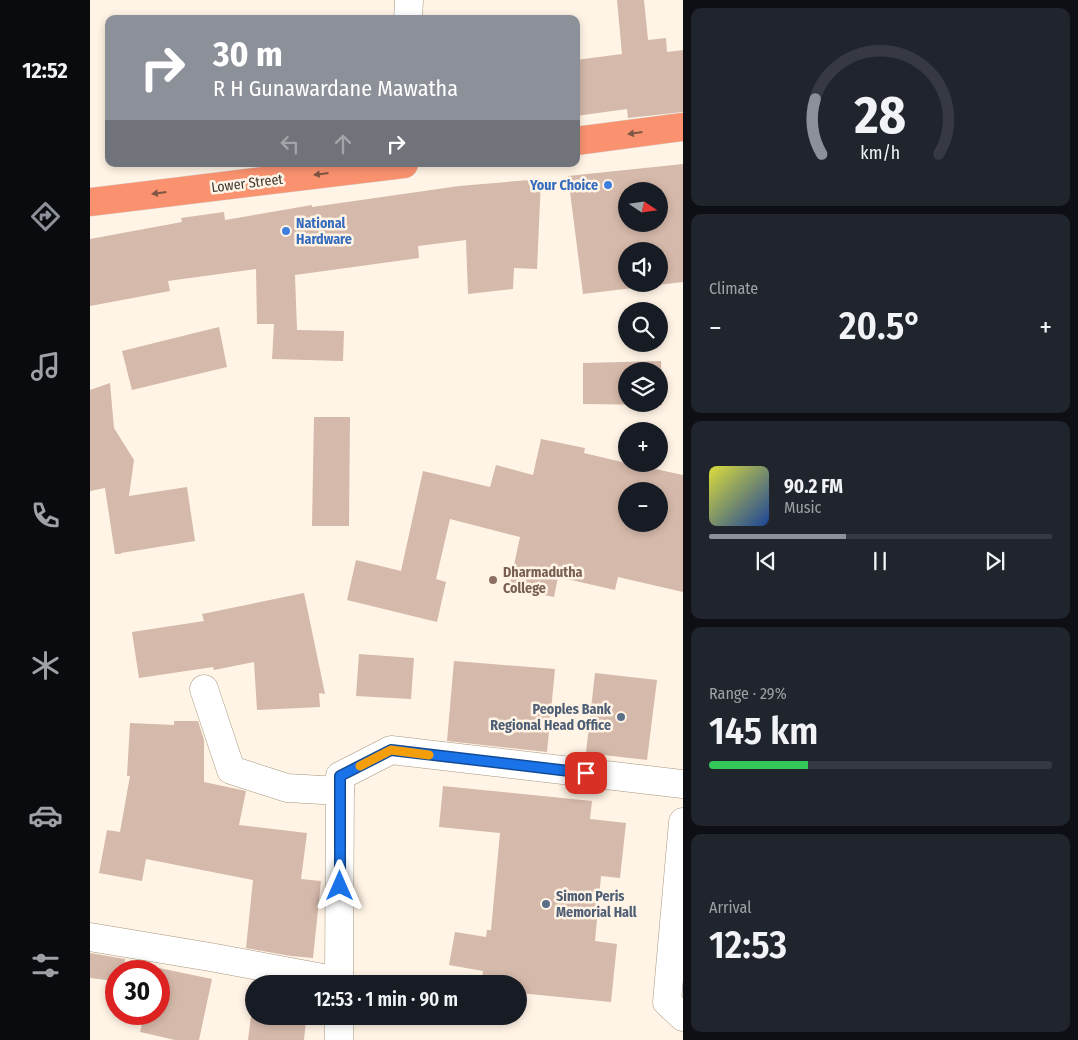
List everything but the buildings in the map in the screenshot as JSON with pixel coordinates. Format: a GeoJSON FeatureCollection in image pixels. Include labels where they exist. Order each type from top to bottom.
{"type":"FeatureCollection","features":[{"type":"Feature","properties":{"kind":"highway"},"geometry":{"type":"LineString","coordinates":[[580,140],[683,127]]}},
{"type":"Feature","properties":{"kind":"highway","name":"Lower Street"},"geometry":{"type":"LineString","coordinates":[[90,202],[379,167]]}},
{"type":"Feature","properties":{"kind":"street"},"geometry":{"type":"LineString","coordinates":[[408,15],[409,0]]}},
{"type":"Feature","properties":{"kind":"street"},"geometry":{"type":"LineString","coordinates":[[204,690],[232,770],[287,788],[340,791]]}},
{"type":"Feature","properties":{"kind":"street"},"geometry":{"type":"LineString","coordinates":[[339,975],[340,776],[391,750],[683,784]]}},
{"type":"Feature","properties":{"kind":"street"},"geometry":{"type":"LineString","coordinates":[[683,822],[667,1002],[683,1018]]}},
{"type":"Feature","properties":{"kind":"street"},"geometry":{"type":"LineString","coordinates":[[90,937],[210,956],[304,975]]}},
{"type":"Feature","properties":{"kind":"street"},"geometry":{"type":"LineString","coordinates":[[339,1025],[339,1040]]}},
{"type":"Feature","properties":{"kind":"slow traffic"},"geometry":{"type":"LineString","coordinates":[[360,766],[391,750],[429,755]]}},
{"type":"Feature","properties":{"kind":"place","name":"Your Choice"},"geometry":{"type":"Point","coordinates":[608,185]}},
{"type":"Feature","properties":{"kind":"place","name":"National Hardware"},"geometry":{"type":"Point","coordinates":[286,231]}},
{"type":"Feature","properties":{"kind":"place","name":"Dharmadutha College"},"geometry":{"type":"Point","coordinates":[493,580]}},
{"type":"Feature","properties":{"kind":"place","name":"Peoples Bank Regional Head Office"},"geometry":{"type":"Point","coordinates":[621,717]}},
{"type":"Feature","properties":{"kind":"place","name":"Simon Peris Memorial Hall"},"geometry":{"type":"Point","coordinates":[546,904]}},
{"type":"Feature","properties":{"kind":"route"},"geometry":{"type":"LineString","coordinates":[[340,886],[340,776],[391,750],[586,773]]}}]}
